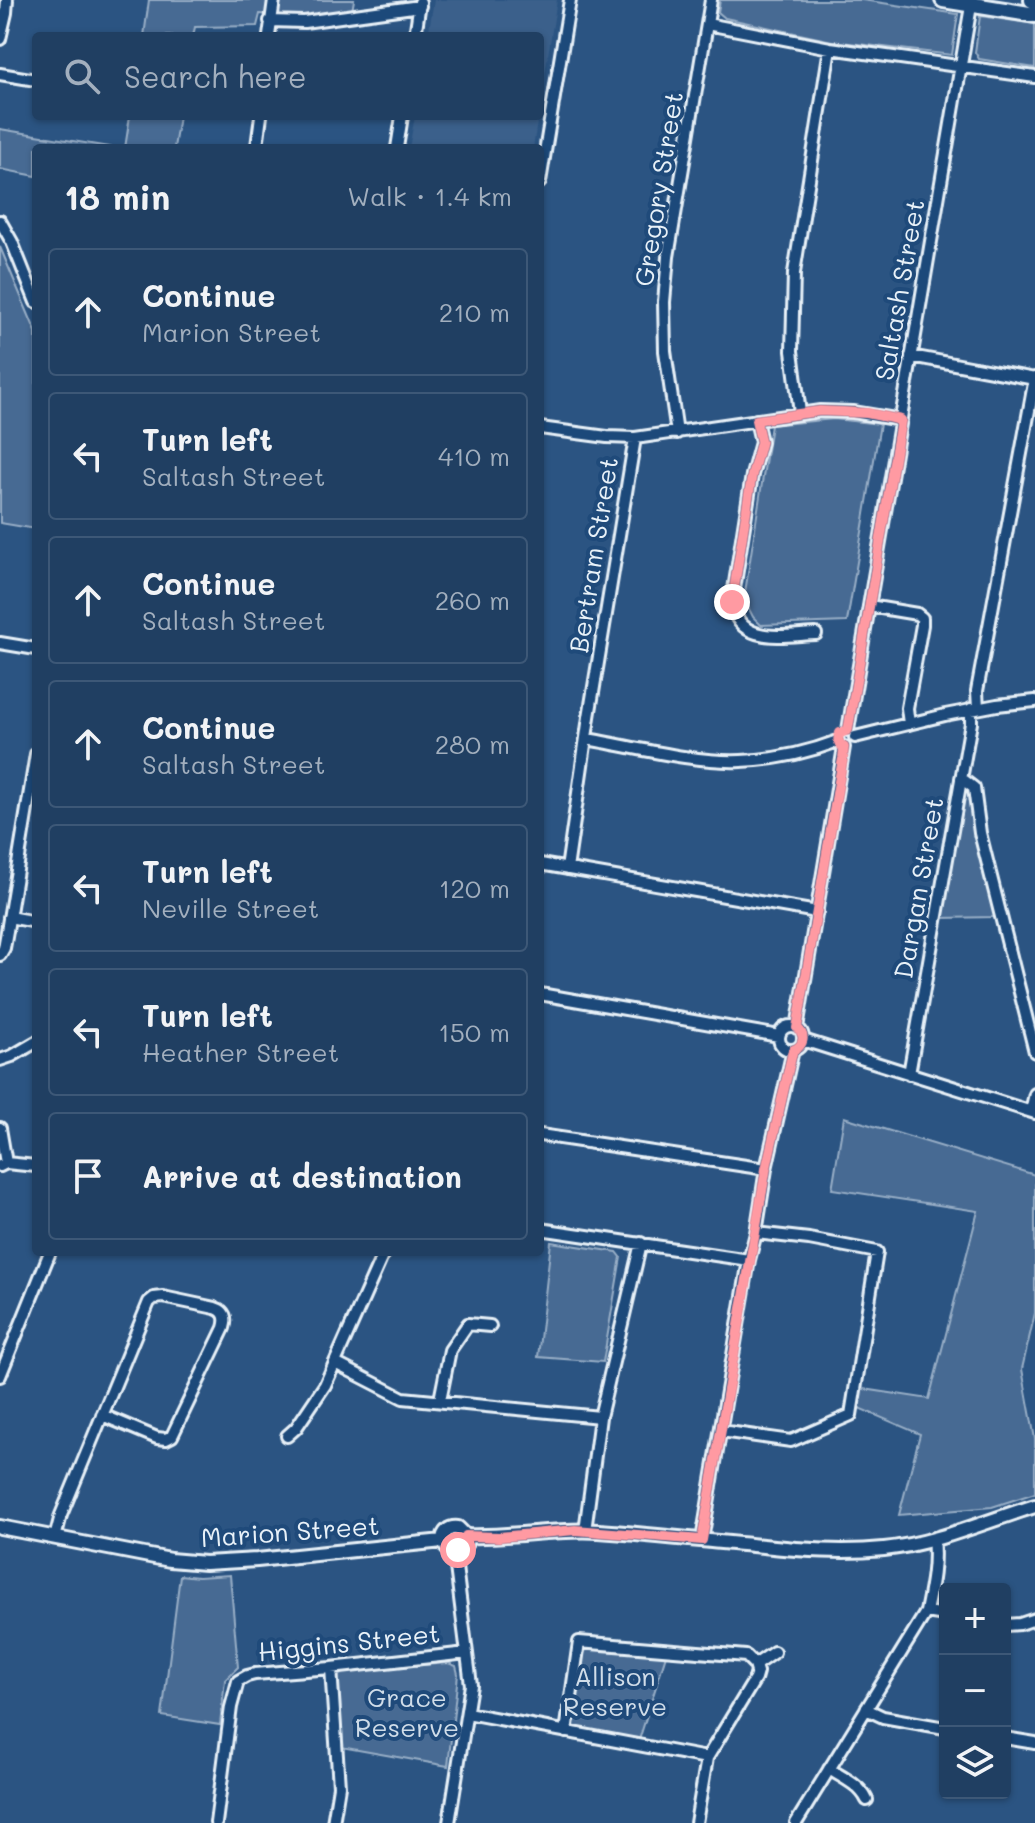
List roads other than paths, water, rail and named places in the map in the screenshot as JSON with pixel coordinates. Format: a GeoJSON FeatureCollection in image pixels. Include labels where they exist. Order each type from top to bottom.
{"type":"FeatureCollection","features":[{"type":"Feature","properties":{"kind":"highway"},"geometry":{"type":"LineString","coordinates":[[943,0],[1031,6]]}},
{"type":"Feature","properties":{"kind":"main road"},"geometry":{"type":"LineString","coordinates":[[466,1536],[464,1546],[454,1551],[447,1548],[443,1541],[444,1533],[450,1528],[458,1528],[466,1536],[585,1531],[832,1551],[886,1549],[933,1539],[1035,1506]]}},
{"type":"Feature","properties":{"kind":"main road","name":"Marion Street"},"geometry":{"type":"LineString","coordinates":[[0,1527],[170,1560],[205,1563],[443,1541]]}},
{"type":"Feature","properties":{"kind":"street"},"geometry":{"type":"LineString","coordinates":[[0,39],[7,0]]}},
{"type":"Feature","properties":{"kind":"street"},"geometry":{"type":"LineString","coordinates":[[269,32],[274,0]]}},
{"type":"Feature","properties":{"kind":"street"},"geometry":{"type":"LineString","coordinates":[[544,158],[570,0]]}},
{"type":"Feature","properties":{"kind":"street","name":"Gregory Street"},"geometry":{"type":"LineString","coordinates":[[677,433],[665,351],[664,302],[668,257],[711,0]]}},
{"type":"Feature","properties":{"kind":"street","name":"Saltash Street"},"geometry":{"type":"LineString","coordinates":[[852,734],[869,606],[972,2]]}},
{"type":"Feature","properties":{"kind":"street"},"geometry":{"type":"LineString","coordinates":[[270,21],[304,22],[420,3],[416,32]]}},
{"type":"Feature","properties":{"kind":"street"},"geometry":{"type":"LineString","coordinates":[[707,24],[830,48],[1035,77]]}},
{"type":"Feature","properties":{"kind":"street"},"geometry":{"type":"LineString","coordinates":[[800,413],[792,351],[794,273],[830,48]]}},
{"type":"Feature","properties":{"kind":"street"},"geometry":{"type":"LineString","coordinates":[[0,74],[32,79]]}},
{"type":"Feature","properties":{"kind":"street"},"geometry":{"type":"LineString","coordinates":[[257,144],[260,120]]}},
{"type":"Feature","properties":{"kind":"street"},"geometry":{"type":"LineString","coordinates":[[398,144],[401,120]]}},
{"type":"Feature","properties":{"kind":"street"},"geometry":{"type":"LineString","coordinates":[[0,221],[32,292]]}},
{"type":"Feature","properties":{"kind":"street"},"geometry":{"type":"LineString","coordinates":[[911,356],[1035,379]]}},
{"type":"Feature","properties":{"kind":"street","name":"Dargan Street"},"geometry":{"type":"LineString","coordinates":[[909,1074],[1035,379]]}},
{"type":"Feature","properties":{"kind":"street"},"geometry":{"type":"LineString","coordinates":[[544,429],[635,438],[820,411],[853,412],[901,420]]}},
{"type":"Feature","properties":{"kind":"street"},"geometry":{"type":"LineString","coordinates":[[756,420],[761,442],[752,475],[733,612],[737,620],[752,632],[764,635],[816,634]]}},
{"type":"Feature","properties":{"kind":"street","name":"Bertram Street"},"geometry":{"type":"LineString","coordinates":[[567,869],[635,438]]}},
{"type":"Feature","properties":{"kind":"street"},"geometry":{"type":"LineString","coordinates":[[869,606],[917,614],[922,618],[907,708],[909,724]]}},
{"type":"Feature","properties":{"kind":"street"},"geometry":{"type":"LineString","coordinates":[[0,643],[32,648]]}},
{"type":"Feature","properties":{"kind":"street"},"geometry":{"type":"LineString","coordinates":[[797,1028],[817,912],[840,733],[852,734],[974,709],[1035,701]]}},
{"type":"Feature","properties":{"kind":"street"},"geometry":{"type":"LineString","coordinates":[[587,739],[710,760],[742,761],[841,744]]}},
{"type":"Feature","properties":{"kind":"street"},"geometry":{"type":"LineString","coordinates":[[0,955],[4,948],[32,778]]}},
{"type":"Feature","properties":{"kind":"street"},"geometry":{"type":"LineString","coordinates":[[961,778],[974,788],[980,833],[1035,1052]]}},
{"type":"Feature","properties":{"kind":"street"},"geometry":{"type":"LineString","coordinates":[[544,865],[817,912]]}},
{"type":"Feature","properties":{"kind":"street"},"geometry":{"type":"LineString","coordinates":[[9,917],[32,921]]}},
{"type":"Feature","properties":{"kind":"street"},"geometry":{"type":"LineString","coordinates":[[544,995],[779,1036]]}},
{"type":"Feature","properties":{"kind":"street"},"geometry":{"type":"LineString","coordinates":[[786,1027],[797,1028],[803,1040],[793,1050],[782,1046],[779,1036],[786,1027]]}},
{"type":"Feature","properties":{"kind":"street"},"geometry":{"type":"LineString","coordinates":[[803,1040],[1033,1112],[1035,1094]]}},
{"type":"Feature","properties":{"kind":"street"},"geometry":{"type":"LineString","coordinates":[[0,1060],[32,1044]]}},
{"type":"Feature","properties":{"kind":"street"},"geometry":{"type":"LineString","coordinates":[[702,1540],[749,1260],[793,1050]]}},
{"type":"Feature","properties":{"kind":"street"},"geometry":{"type":"LineString","coordinates":[[0,1128],[3,1164],[32,1166]]}},
{"type":"Feature","properties":{"kind":"street"},"geometry":{"type":"LineString","coordinates":[[544,1136],[766,1169]]}},
{"type":"Feature","properties":{"kind":"street"},"geometry":{"type":"LineString","coordinates":[[544,1230],[749,1260]]}},
{"type":"Feature","properties":{"kind":"street"},"geometry":{"type":"LineString","coordinates":[[721,1431],[791,1441],[851,1415],[877,1252],[756,1233]]}},
{"type":"Feature","properties":{"kind":"street"},"geometry":{"type":"LineString","coordinates":[[585,1531],[600,1417],[641,1243]]}},
{"type":"Feature","properties":{"kind":"street"},"geometry":{"type":"LineString","coordinates":[[0,1376],[48,1256]]}},
{"type":"Feature","properties":{"kind":"street"},"geometry":{"type":"LineString","coordinates":[[287,1436],[296,1428],[325,1385],[382,1256]]}},
{"type":"Feature","properties":{"kind":"street"},"geometry":{"type":"LineString","coordinates":[[55,1538],[61,1515],[150,1295],[222,1312],[224,1328],[172,1442],[102,1415]]}},
{"type":"Feature","properties":{"kind":"street"},"geometry":{"type":"LineString","coordinates":[[224,1316],[238,1310]]}},
{"type":"Feature","properties":{"kind":"street"},"geometry":{"type":"LineString","coordinates":[[440,1400],[450,1350],[468,1324],[490,1326]]}},
{"type":"Feature","properties":{"kind":"street"},"geometry":{"type":"LineString","coordinates":[[335,1363],[403,1398],[600,1417]]}},
{"type":"Feature","properties":{"kind":"street"},"geometry":{"type":"LineString","coordinates":[[796,1823],[926,1612],[934,1577],[933,1539]]}},
{"type":"Feature","properties":{"kind":"street"},"geometry":{"type":"LineString","coordinates":[[450,1823],[471,1685],[454,1551]]}},
{"type":"Feature","properties":{"kind":"street"},"geometry":{"type":"LineString","coordinates":[[926,1612],[939,1614]]}},
{"type":"Feature","properties":{"kind":"street"},"geometry":{"type":"LineString","coordinates":[[1011,1625],[1035,1619]]}},
{"type":"Feature","properties":{"kind":"street"},"geometry":{"type":"LineString","coordinates":[[566,1732],[579,1642],[746,1656],[755,1665],[755,1679],[707,1758],[696,1823]]}},
{"type":"Feature","properties":{"kind":"street"},"geometry":{"type":"LineString","coordinates":[[755,1665],[774,1652]]}},
{"type":"Feature","properties":{"kind":"street","name":"Higgins Street"},"geometry":{"type":"LineString","coordinates":[[216,1823],[231,1707],[238,1681],[255,1674],[467,1653]]}},
{"type":"Feature","properties":{"kind":"street"},"geometry":{"type":"LineString","coordinates":[[331,1668],[339,1786],[333,1823]]}},
{"type":"Feature","properties":{"kind":"street"},"geometry":{"type":"LineString","coordinates":[[866,1709],[878,1716],[939,1727]]}},
{"type":"Feature","properties":{"kind":"street"},"geometry":{"type":"LineString","coordinates":[[467,1713],[707,1758]]}},
{"type":"Feature","properties":{"kind":"street"},"geometry":{"type":"LineString","coordinates":[[1011,1739],[1035,1743]]}},
{"type":"Feature","properties":{"kind":"street"},"geometry":{"type":"LineString","coordinates":[[829,1769],[857,1787],[867,1800]]}},
{"type":"Feature","properties":{"kind":"park label","name":"Allison Reserve"},"geometry":{"type":"Point","coordinates":[615,1692]}},
{"type":"Feature","properties":{"kind":"park label","name":"Grace Reserve"},"geometry":{"type":"Point","coordinates":[407,1713]}}]}
